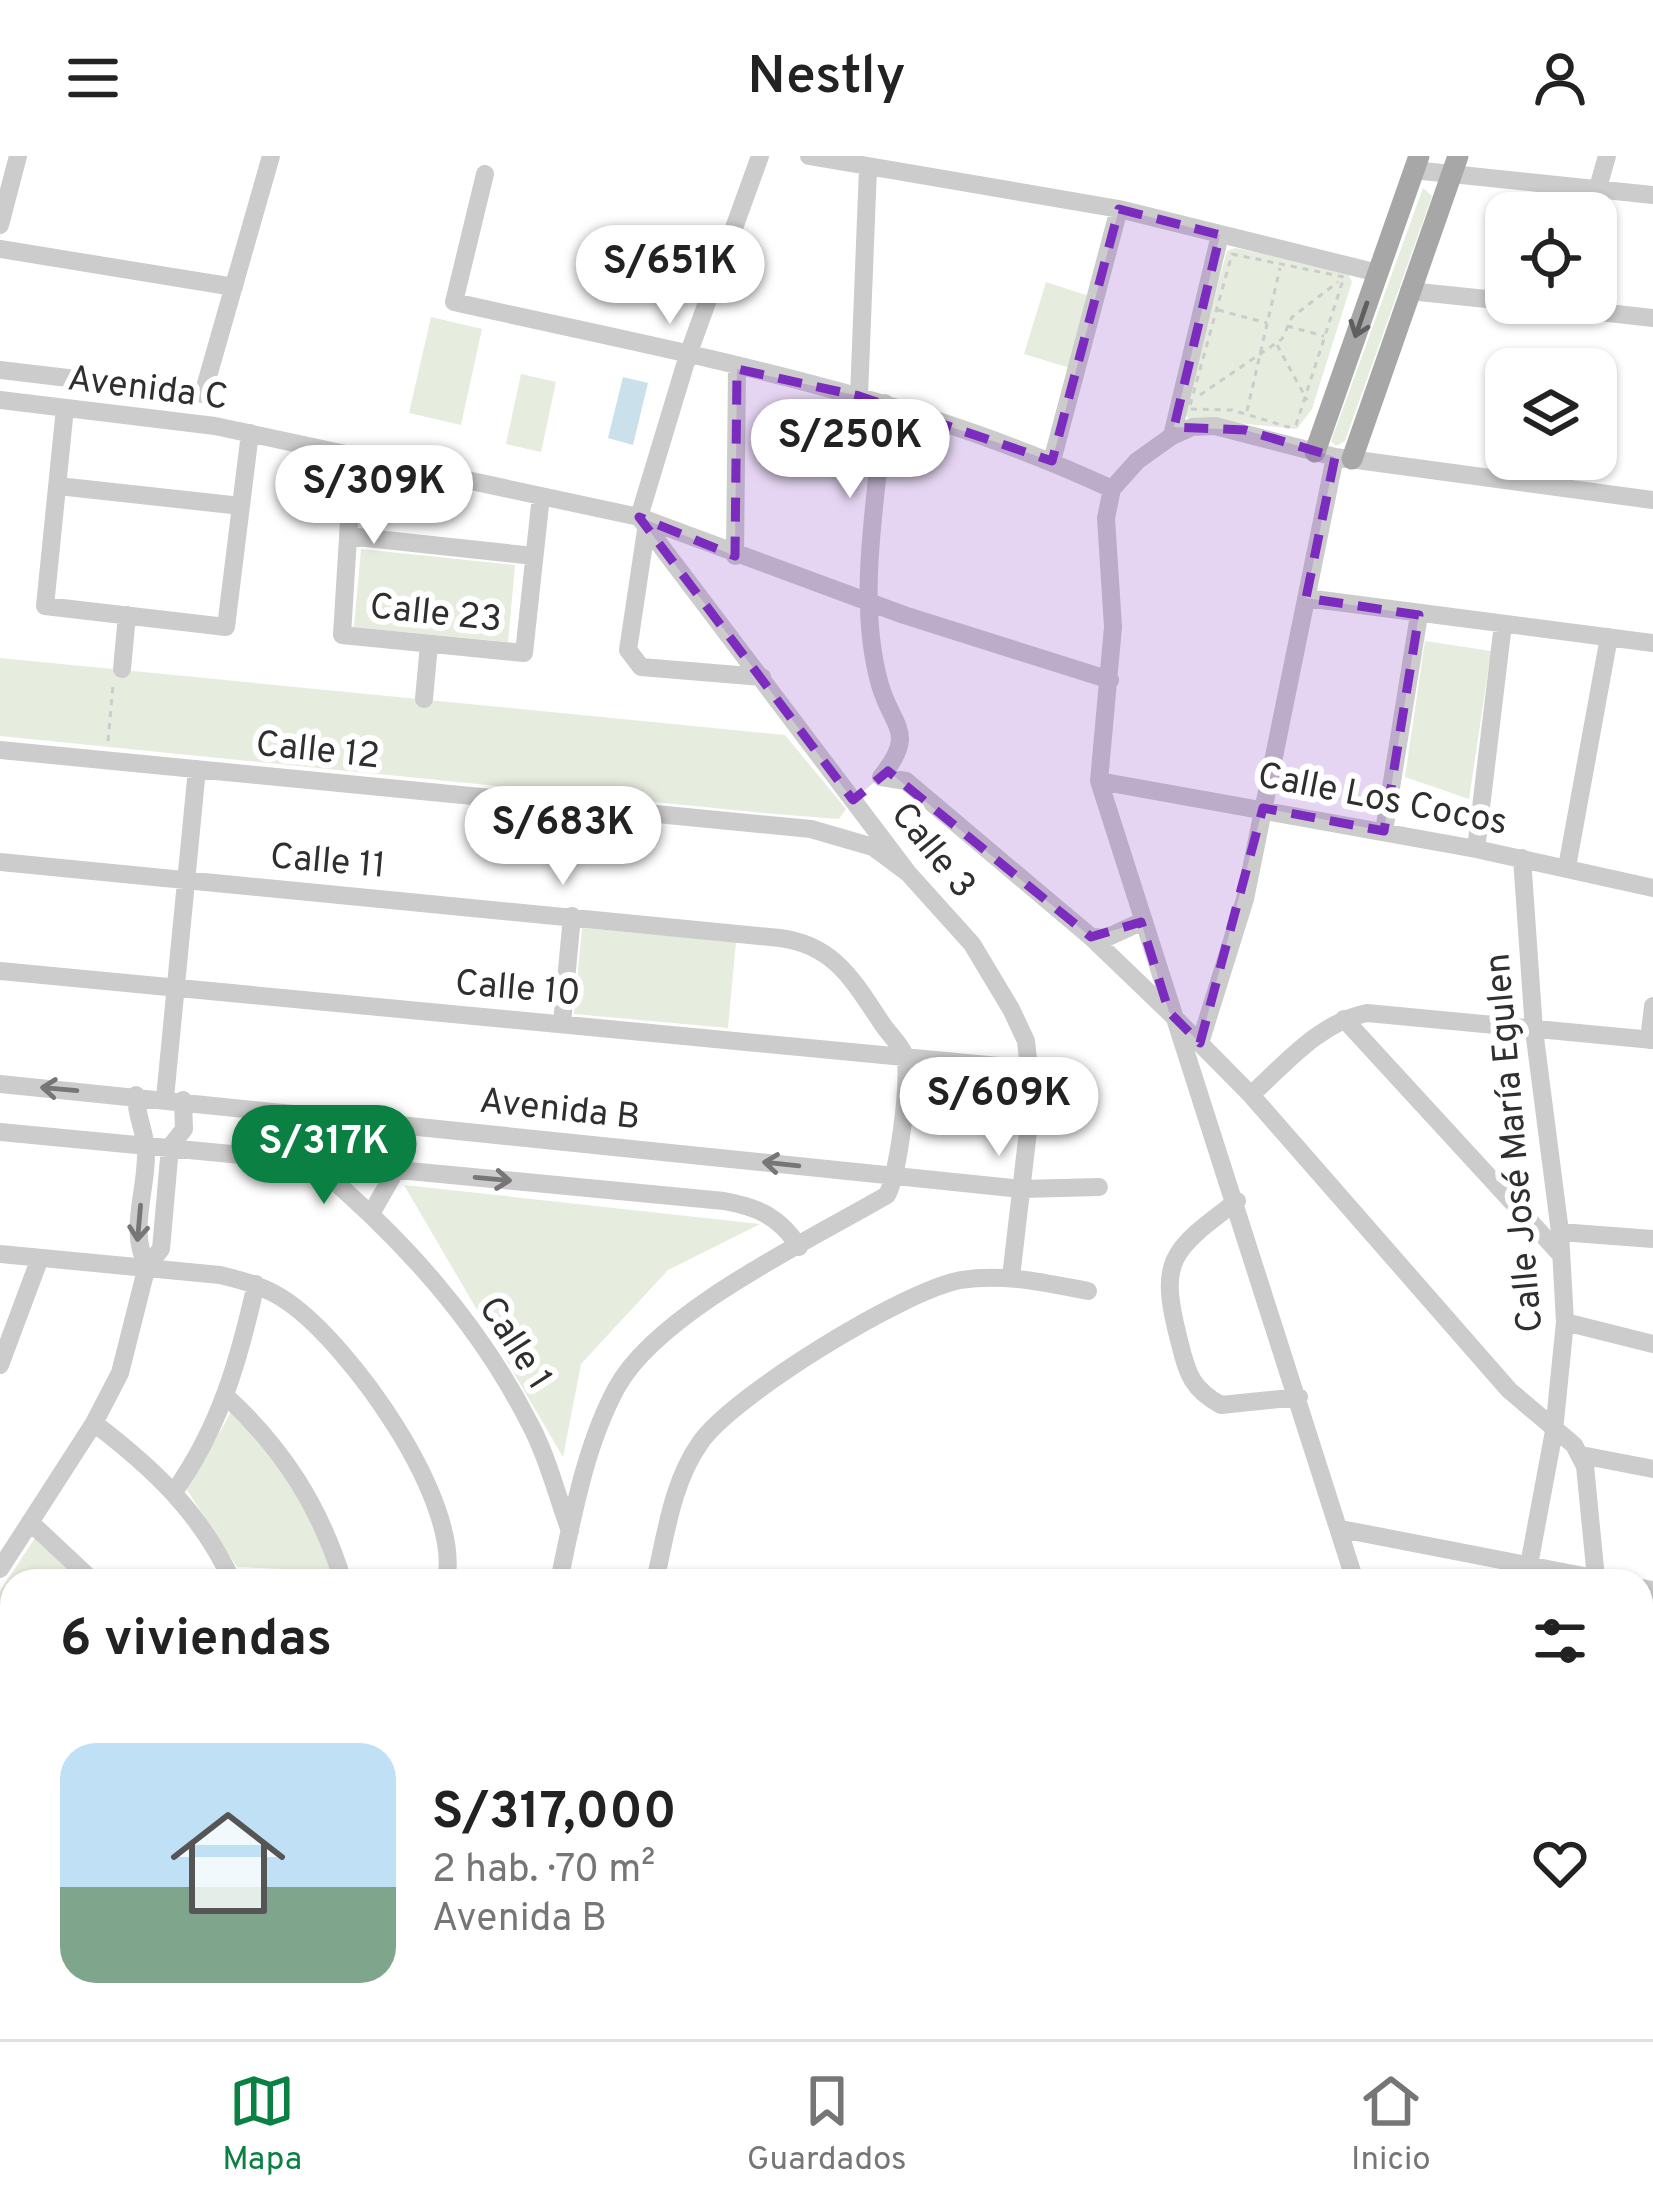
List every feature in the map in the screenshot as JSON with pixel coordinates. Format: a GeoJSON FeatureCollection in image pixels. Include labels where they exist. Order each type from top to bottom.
{"type":"FeatureCollection","features":[{"type":"Feature","properties":{"kind":"main road"},"geometry":{"type":"LineString","coordinates":[[1334,456],[1378,273],[1415,160]]}},
{"type":"Feature","properties":{"kind":"main road"},"geometry":{"type":"LineString","coordinates":[[1334,456],[1408,291],[1455,165]]}},
{"type":"Feature","properties":{"kind":"street"},"geometry":{"type":"LineString","coordinates":[[2,213],[18,156]]}},
{"type":"Feature","properties":{"kind":"street"},"geometry":{"type":"LineString","coordinates":[[0,249],[234,287],[268,156]]}},
{"type":"Feature","properties":{"kind":"street"},"geometry":{"type":"LineString","coordinates":[[760,156],[688,356],[642,523],[628,650],[641,667],[762,677]]}},
{"type":"Feature","properties":{"kind":"street"},"geometry":{"type":"LineString","coordinates":[[809,156],[1118,209],[1378,273]]}},
{"type":"Feature","properties":{"kind":"street"},"geometry":{"type":"LineString","coordinates":[[1597,191],[1607,156]]}},
{"type":"Feature","properties":{"kind":"street"},"geometry":{"type":"LineString","coordinates":[[1415,160],[1597,191],[1653,195]]}},
{"type":"Feature","properties":{"kind":"street"},"geometry":{"type":"LineString","coordinates":[[860,395],[868,168]]}},
{"type":"Feature","properties":{"kind":"street"},"geometry":{"type":"LineString","coordinates":[[485,174],[454,302],[860,395],[1052,461],[1112,489]]}},
{"type":"Feature","properties":{"kind":"street"},"geometry":{"type":"LineString","coordinates":[[1052,461],[1118,209]]}},
{"type":"Feature","properties":{"kind":"street"},"geometry":{"type":"LineString","coordinates":[[1172,436],[1220,235]]}},
{"type":"Feature","properties":{"kind":"street","name":"Avenida C"},"geometry":{"type":"LineString","coordinates":[[0,370],[203,394],[234,287]]}},
{"type":"Feature","properties":{"kind":"street"},"geometry":{"type":"LineString","coordinates":[[1408,291],[1485,300]]}},
{"type":"Feature","properties":{"kind":"street"},"geometry":{"type":"LineString","coordinates":[[1617,314],[1653,318]]}},
{"type":"Feature","properties":{"kind":"street"},"geometry":{"type":"LineString","coordinates":[[735,556],[736,369]]}},
{"type":"Feature","properties":{"kind":"street","name":"Avenida C"},"geometry":{"type":"LineString","coordinates":[[0,400],[250,433],[541,496],[642,523]]}},
{"type":"Feature","properties":{"kind":"street"},"geometry":{"type":"LineString","coordinates":[[844,834],[901,746],[900,726],[881,688],[870,602],[885,404]]}},
{"type":"Feature","properties":{"kind":"street"},"geometry":{"type":"LineString","coordinates":[[64,408],[45,606],[226,627],[250,433]]}},
{"type":"Feature","properties":{"kind":"street"},"geometry":{"type":"LineString","coordinates":[[1352,1569],[1237,1202],[1169,1012],[1099,781],[1110,680],[1106,518],[1112,489],[1137,461],[1172,436],[1192,427],[1215,426],[1334,456],[1653,500]]}},
{"type":"Feature","properties":{"kind":"street"},"geometry":{"type":"LineString","coordinates":[[353,455],[348,536],[534,556],[541,496]]}},
{"type":"Feature","properties":{"kind":"street"},"geometry":{"type":"LineString","coordinates":[[1200,1043],[1227,966],[1334,456]]}},
{"type":"Feature","properties":{"kind":"street"},"geometry":{"type":"LineString","coordinates":[[58,486],[241,506]]}},
{"type":"Feature","properties":{"kind":"street"},"geometry":{"type":"LineString","coordinates":[[642,523],[1110,680]]}},
{"type":"Feature","properties":{"kind":"street","name":"Calle 3"},"geometry":{"type":"LineString","coordinates":[[642,523],[908,872],[997,980],[1026,1041],[1030,1070],[1012,1277]]}},
{"type":"Feature","properties":{"kind":"street","name":"Calle 23"},"geometry":{"type":"LineString","coordinates":[[348,536],[342,635],[524,653],[534,556]]}},
{"type":"Feature","properties":{"kind":"street"},"geometry":{"type":"LineString","coordinates":[[1306,598],[1653,643]]}},
{"type":"Feature","properties":{"kind":"street"},"geometry":{"type":"LineString","coordinates":[[118,669],[128,615]]}},
{"type":"Feature","properties":{"kind":"street"},"geometry":{"type":"LineString","coordinates":[[1384,831],[1419,615]]}},
{"type":"Feature","properties":{"kind":"street"},"geometry":{"type":"LineString","coordinates":[[1476,849],[1503,623]]}},
{"type":"Feature","properties":{"kind":"street"},"geometry":{"type":"LineString","coordinates":[[1567,867],[1609,637]]}},
{"type":"Feature","properties":{"kind":"street"},"geometry":{"type":"LineString","coordinates":[[424,699],[429,644]]}},
{"type":"Feature","properties":{"kind":"street","name":"Calle 12"},"geometry":{"type":"LineString","coordinates":[[0,750],[844,834],[908,872]]}},
{"type":"Feature","properties":{"kind":"street"},"geometry":{"type":"LineString","coordinates":[[0,1569],[94,1423],[120,1373],[147,1266],[160,1249],[170,1147],[184,1129],[174,1099],[176,988],[197,769]]}},
{"type":"Feature","properties":{"kind":"street"},"geometry":{"type":"LineString","coordinates":[[881,777],[906,781],[1090,937],[1169,1012],[1251,1095],[1509,1390],[1554,1431],[1581,1455],[1653,1469]]}},
{"type":"Feature","properties":{"kind":"street","name":"Calle Los Cocos"},"geometry":{"type":"LineString","coordinates":[[1099,781],[1384,831],[1653,888]]}},
{"type":"Feature","properties":{"kind":"street","name":"Calle José María Egulen"},"geometry":{"type":"LineString","coordinates":[[1522,858],[1534,1030],[1560,1232],[1565,1322],[1554,1431],[1529,1564]]}},
{"type":"Feature","properties":{"kind":"street","name":"Calle 11"},"geometry":{"type":"LineString","coordinates":[[0,862],[806,941],[831,954],[848,973],[905,1056]]}},
{"type":"Feature","properties":{"kind":"street"},"geometry":{"type":"LineString","coordinates":[[562,1023],[572,916]]}},
{"type":"Feature","properties":{"kind":"street"},"geometry":{"type":"LineString","coordinates":[[1090,937],[1106,938],[1141,922]]}},
{"type":"Feature","properties":{"kind":"street","name":"Calle 10"},"geometry":{"type":"LineString","coordinates":[[0,970],[1030,1070]]}},
{"type":"Feature","properties":{"kind":"street"},"geometry":{"type":"LineString","coordinates":[[1251,1095],[1308,1043],[1344,1019],[1367,1013],[1651,1040],[1653,1006]]}},
{"type":"Feature","properties":{"kind":"street"},"geometry":{"type":"LineString","coordinates":[[1344,1019],[1562,1255]]}},
{"type":"Feature","properties":{"kind":"street"},"geometry":{"type":"LineString","coordinates":[[562,1569],[592,1441],[620,1382],[691,1312],[887,1195],[898,1176],[905,1056]]}},
{"type":"Feature","properties":{"kind":"street","name":"Avenida B"},"geometry":{"type":"LineString","coordinates":[[0,1084],[1022,1189],[1099,1187]]}},
{"type":"Feature","properties":{"kind":"street"},"geometry":{"type":"LineString","coordinates":[[136,1095],[136,1123],[147,1146],[137,1247],[147,1266]]}},
{"type":"Feature","properties":{"kind":"street"},"geometry":{"type":"LineString","coordinates":[[0,1132],[749,1205],[786,1227],[799,1247]]}},
{"type":"Feature","properties":{"kind":"street","name":"Calle 1"},"geometry":{"type":"LineString","coordinates":[[310,1160],[372,1212],[439,1283],[532,1428],[570,1531]]}},
{"type":"Feature","properties":{"kind":"street"},"geometry":{"type":"LineString","coordinates":[[372,1212],[396,1170]]}},
{"type":"Feature","properties":{"kind":"street"},"geometry":{"type":"LineString","coordinates":[[1237,1202],[1193,1234],[1169,1274],[1166,1289],[1189,1379],[1221,1405],[1299,1397]]}},
{"type":"Feature","properties":{"kind":"street"},"geometry":{"type":"LineString","coordinates":[[1560,1232],[1653,1239]]}},
{"type":"Feature","properties":{"kind":"street"},"geometry":{"type":"LineString","coordinates":[[0,1254],[147,1266],[256,1284],[319,1329],[403,1442],[447,1532],[446,1569]]}},
{"type":"Feature","properties":{"kind":"street"},"geometry":{"type":"LineString","coordinates":[[0,1365],[40,1258]]}},
{"type":"Feature","properties":{"kind":"street"},"geometry":{"type":"LineString","coordinates":[[659,1569],[681,1476],[718,1420],[743,1399],[920,1294],[959,1280],[1012,1277],[1088,1291]]}},
{"type":"Feature","properties":{"kind":"street"},"geometry":{"type":"LineString","coordinates":[[174,1492],[199,1456],[227,1397],[256,1284]]}},
{"type":"Feature","properties":{"kind":"street"},"geometry":{"type":"LineString","coordinates":[[1565,1322],[1653,1344]]}},
{"type":"Feature","properties":{"kind":"street"},"geometry":{"type":"LineString","coordinates":[[227,1397],[267,1434],[304,1486],[340,1569]]}},
{"type":"Feature","properties":{"kind":"street"},"geometry":{"type":"LineString","coordinates":[[94,1423],[174,1492],[214,1541],[227,1569]]}},
{"type":"Feature","properties":{"kind":"street"},"geometry":{"type":"LineString","coordinates":[[1581,1455],[1600,1569]]}},
{"type":"Feature","properties":{"kind":"street"},"geometry":{"type":"LineString","coordinates":[[31,1522],[80,1569]]}},
{"type":"Feature","properties":{"kind":"street"},"geometry":{"type":"LineString","coordinates":[[1341,1529],[1552,1569]]}},
{"type":"Feature","properties":{"kind":"path"},"geometry":{"type":"LineString","coordinates":[[1232,254],[1344,277],[1301,420],[1288,427],[1246,413],[1189,410],[1232,254]]}},
{"type":"Feature","properties":{"kind":"path"},"geometry":{"type":"LineString","coordinates":[[1246,413],[1281,264]]}},
{"type":"Feature","properties":{"kind":"path"},"geometry":{"type":"LineString","coordinates":[[1191,401],[1276,343],[1285,326],[1344,277]]}},
{"type":"Feature","properties":{"kind":"path"},"geometry":{"type":"LineString","coordinates":[[1217,310],[1267,323]]}},
{"type":"Feature","properties":{"kind":"path"},"geometry":{"type":"LineString","coordinates":[[1285,326],[1326,337]]}},
{"type":"Feature","properties":{"kind":"path"},"geometry":{"type":"LineString","coordinates":[[1276,343],[1307,400]]}},
{"type":"Feature","properties":{"kind":"path"},"geometry":{"type":"LineString","coordinates":[[106,760],[118,669]]}},
{"type":"Feature","properties":{"kind":"highlighted area"},"geometry":{"type":"Polygon","coordinates":[[[1119,209],[1220,235],[1174,427],[1245,430],[1335,457],[1306,598],[1419,615],[1384,831],[1263,808],[1200,1043],[1169,1012],[1141,922],[1091,937],[888,771],[853,800],[639,517],[735,556],[737,369],[859,396],[1052,461],[1119,209]]]}},
{"type":"Feature","properties":{"kind":"shaded area"},"geometry":{"type":"Polygon","coordinates":[[[1423,188],[1432,196],[1345,441],[1336,446],[1331,441],[1423,188]]]}},
{"type":"Feature","properties":{"kind":"shaded area"},"geometry":{"type":"Polygon","coordinates":[[[1235,248],[1347,271],[1352,282],[1312,409],[1297,429],[1188,418],[1183,412],[1227,251],[1235,248]]]}},
{"type":"Feature","properties":{"kind":"shaded area"},"geometry":{"type":"Polygon","coordinates":[[[1046,282],[1092,297],[1070,368],[1024,354],[1046,282]]]}},
{"type":"Feature","properties":{"kind":"shaded area"},"geometry":{"type":"Polygon","coordinates":[[[431,317],[482,329],[461,425],[409,413],[431,317]]]}},
{"type":"Feature","properties":{"kind":"shaded area"},"geometry":{"type":"Polygon","coordinates":[[[521,374],[556,382],[541,452],[506,444],[521,374]]]}},
{"type":"Feature","properties":{"kind":"shaded area"},"geometry":{"type":"Polygon","coordinates":[[[361,549],[515,565],[508,642],[354,627],[361,549]]]}},
{"type":"Feature","properties":{"kind":"shaded area"},"geometry":{"type":"Polygon","coordinates":[[[1425,641],[1491,651],[1469,799],[1405,777],[1425,641]]]}},
{"type":"Feature","properties":{"kind":"shaded area"},"geometry":{"type":"Polygon","coordinates":[[[0,658],[785,735],[846,809],[839,819],[775,814],[0,736],[0,658]]]}},
{"type":"Feature","properties":{"kind":"shaded area"},"geometry":{"type":"Polygon","coordinates":[[[582,928],[736,942],[728,1028],[574,1014],[582,928]]]}},
{"type":"Feature","properties":{"kind":"shaded area"},"geometry":{"type":"Polygon","coordinates":[[[404,1185],[760,1224],[668,1270],[581,1364],[563,1457],[404,1185]]]}},
{"type":"Feature","properties":{"kind":"shaded area"},"geometry":{"type":"Polygon","coordinates":[[[231,1412],[291,1486],[331,1569],[237,1567],[187,1490],[231,1412]]]}},
{"type":"Feature","properties":{"kind":"shaded area"},"geometry":{"type":"Polygon","coordinates":[[[35,1538],[71,1569],[15,1569],[35,1538]]]}},
{"type":"Feature","properties":{"kind":"water"},"geometry":{"type":"Polygon","coordinates":[[[623,377],[648,383],[633,445],[608,438],[623,377]]]}}]}
